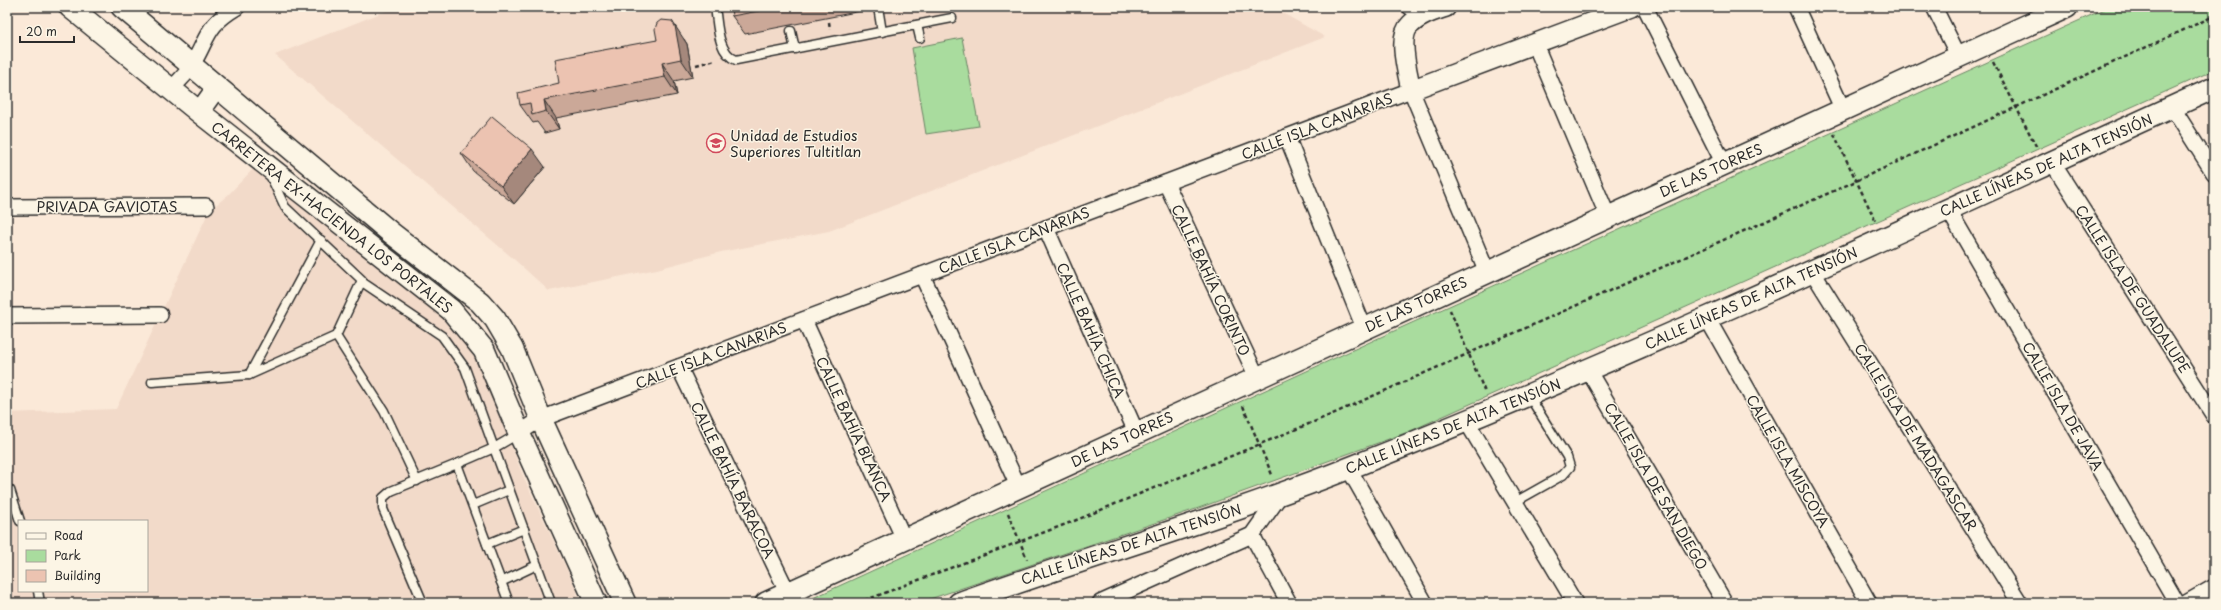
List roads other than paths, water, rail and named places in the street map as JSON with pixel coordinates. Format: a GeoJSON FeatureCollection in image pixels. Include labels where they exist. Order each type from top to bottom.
{"type":"FeatureCollection","features":[{"type":"Feature","properties":{"kind":"main road","name":"CARRETERA EX-HACIENDA LOS PORTALES"},"geometry":{"type":"LineString","coordinates":[[70,7],[199,112],[456,316],[484,350],[593,600]]}},
{"type":"Feature","properties":{"kind":"main road","name":"CARRETERA EX-HACIENDA LOS PORTALES"},"geometry":{"type":"LineString","coordinates":[[122,7],[390,232],[480,302],[495,319],[512,348],[541,419],[625,603]]}},
{"type":"Feature","properties":{"kind":"main road","name":"DE LAS TORRES"},"geometry":{"type":"LineString","coordinates":[[766,603],[1009,490],[2067,7]]}},
{"type":"Feature","properties":{"kind":"main road","name":"CALLE LÍNEAS DE ALTA TENSIÓN"},"geometry":{"type":"LineString","coordinates":[[959,603],[1034,576],[1281,494],[1467,422],[1707,318],[2214,88]]}},
{"type":"Feature","properties":{"kind":"street"},"geometry":{"type":"LineString","coordinates":[[172,89],[192,66],[212,26],[223,15],[236,7]]}},
{"type":"Feature","properties":{"kind":"street","name":"CALLE ISLA CANARIAS"},"geometry":{"type":"LineString","coordinates":[[519,433],[541,419],[1411,90],[1404,46],[1406,32],[1418,11],[1446,7]]}},
{"type":"Feature","properties":{"kind":"street"},"geometry":{"type":"LineString","coordinates":[[1487,272],[1411,90],[1632,7]]}},
{"type":"Feature","properties":{"kind":"street"},"geometry":{"type":"LineString","coordinates":[[1645,7],[1724,164]]}},
{"type":"Feature","properties":{"kind":"street"},"geometry":{"type":"LineString","coordinates":[[1796,7],[1835,114]]}},
{"type":"Feature","properties":{"kind":"street"},"geometry":{"type":"LineString","coordinates":[[1934,7],[1959,57]]}},
{"type":"Feature","properties":{"kind":"street"},"geometry":{"type":"LineString","coordinates":[[1535,44],[1608,217]]}},
{"type":"Feature","properties":{"kind":"street"},"geometry":{"type":"LineString","coordinates":[[199,112],[217,88]]}},
{"type":"Feature","properties":{"kind":"street"},"geometry":{"type":"LineString","coordinates":[[2172,107],[2214,173]]}},
{"type":"Feature","properties":{"kind":"street"},"geometry":{"type":"LineString","coordinates":[[1287,137],[1364,328]]}},
{"type":"Feature","properties":{"kind":"street","name":"CALLE ISLA DE GUADALUPE"},"geometry":{"type":"LineString","coordinates":[[2049,163],[2214,416]]}},
{"type":"Feature","properties":{"kind":"street","name":"CALLE BAHÍA CORINTO"},"geometry":{"type":"LineString","coordinates":[[1166,183],[1257,377]]}},
{"type":"Feature","properties":{"kind":"street","name":"PRIVADA GAVIOTAS"},"geometry":{"type":"LineString","coordinates":[[7,207],[206,206]]}},
{"type":"Feature","properties":{"kind":"street","name":"CALLE ISLA DE JAVA"},"geometry":{"type":"LineString","coordinates":[[1948,209],[2177,603]]}},
{"type":"Feature","properties":{"kind":"street","name":"CALLE BAHÍA CHICA"},"geometry":{"type":"LineString","coordinates":[[1046,228],[1136,432]]}},
{"type":"Feature","properties":{"kind":"street","name":"CALLE ISLA DE MADAGASCAR"},"geometry":{"type":"LineString","coordinates":[[1812,271],[2020,603]]}},
{"type":"Feature","properties":{"kind":"street"},"geometry":{"type":"LineString","coordinates":[[922,275],[1009,490]]}},
{"type":"Feature","properties":{"kind":"street"},"geometry":{"type":"LineString","coordinates":[[7,316],[160,315]]}},
{"type":"Feature","properties":{"kind":"street","name":"CALLE ISLA MISCOYA"},"geometry":{"type":"LineString","coordinates":[[1707,318],[1869,603]]}},
{"type":"Feature","properties":{"kind":"street","name":"CALLE BAHÍA BLANCA"},"geometry":{"type":"LineString","coordinates":[[804,320],[904,539]]}},
{"type":"Feature","properties":{"kind":"street","name":"CALLE BAHÍA BARACOA"},"geometry":{"type":"LineString","coordinates":[[679,367],[788,593]]}},
{"type":"Feature","properties":{"kind":"street","name":"CALLE ISLA DE SAN DIEGO"},"geometry":{"type":"LineString","coordinates":[[1588,370],[1725,603]]}},
{"type":"Feature","properties":{"kind":"street"},"geometry":{"type":"LineString","coordinates":[[1467,422],[1575,603]]}},
{"type":"Feature","properties":{"kind":"street"},"geometry":{"type":"LineString","coordinates":[[1348,469],[1425,603]]}},
{"type":"Feature","properties":{"kind":"street","name":"CALLE LÍNEAS DE ALTA TENSIÓN"},"geometry":{"type":"LineString","coordinates":[[1100,603],[1119,599],[1252,535],[1281,494]]}},
{"type":"Feature","properties":{"kind":"street"},"geometry":{"type":"LineString","coordinates":[[1252,535],[1289,603]]}},
{"type":"Feature","properties":{"kind":"street"},"geometry":{"type":"LineString","coordinates":[[2186,603],[2214,587]]}},
{"type":"Feature","properties":{"kind":"lane"},"geometry":{"type":"LineString","coordinates":[[715,7],[723,50],[728,57],[736,60],[952,18]]}},
{"type":"Feature","properties":{"kind":"lane"},"geometry":{"type":"LineString","coordinates":[[878,7],[882,32]]}},
{"type":"Feature","properties":{"kind":"lane"},"geometry":{"type":"LineString","coordinates":[[917,25],[920,38]]}},
{"type":"Feature","properties":{"kind":"lane"},"geometry":{"type":"LineString","coordinates":[[791,31],[795,49]]}},
{"type":"Feature","properties":{"kind":"lane"},"geometry":{"type":"LineString","coordinates":[[264,164],[285,207],[321,240],[362,282],[442,336],[465,368],[551,603]]}},
{"type":"Feature","properties":{"kind":"lane"},"geometry":{"type":"LineString","coordinates":[[249,375],[321,240]]}},
{"type":"Feature","properties":{"kind":"lane"},"geometry":{"type":"LineString","coordinates":[[152,382],[249,375],[336,336],[362,282]]}},
{"type":"Feature","properties":{"kind":"lane"},"geometry":{"type":"LineString","coordinates":[[336,336],[384,411],[416,481]]}},
{"type":"Feature","properties":{"kind":"lane"},"geometry":{"type":"LineString","coordinates":[[1515,502],[1563,475],[1570,467],[1567,457],[1529,396]]}},
{"type":"Feature","properties":{"kind":"lane"},"geometry":{"type":"LineString","coordinates":[[423,603],[384,509],[383,498],[391,491],[494,448],[519,433]]}},
{"type":"Feature","properties":{"kind":"lane"},"geometry":{"type":"LineString","coordinates":[[457,464],[509,603]]}},
{"type":"Feature","properties":{"kind":"lane"},"geometry":{"type":"LineString","coordinates":[[7,488],[10,490],[20,520]]}},
{"type":"Feature","properties":{"kind":"lane"},"geometry":{"type":"LineString","coordinates":[[473,506],[509,490]]}},
{"type":"Feature","properties":{"kind":"lane"},"geometry":{"type":"LineString","coordinates":[[487,544],[524,529]]}},
{"type":"Feature","properties":{"kind":"lane"},"geometry":{"type":"LineString","coordinates":[[501,582],[537,565]]}},
{"type":"Feature","properties":{"kind":"lane"},"geometry":{"type":"LineString","coordinates":[[38,592],[40,603]]}},
{"type":"Feature","properties":{"kind":"place","name":"Unidad de Estudios Superiores Tultitlan"},"geometry":{"type":"Point","coordinates":[716,143]}}]}
